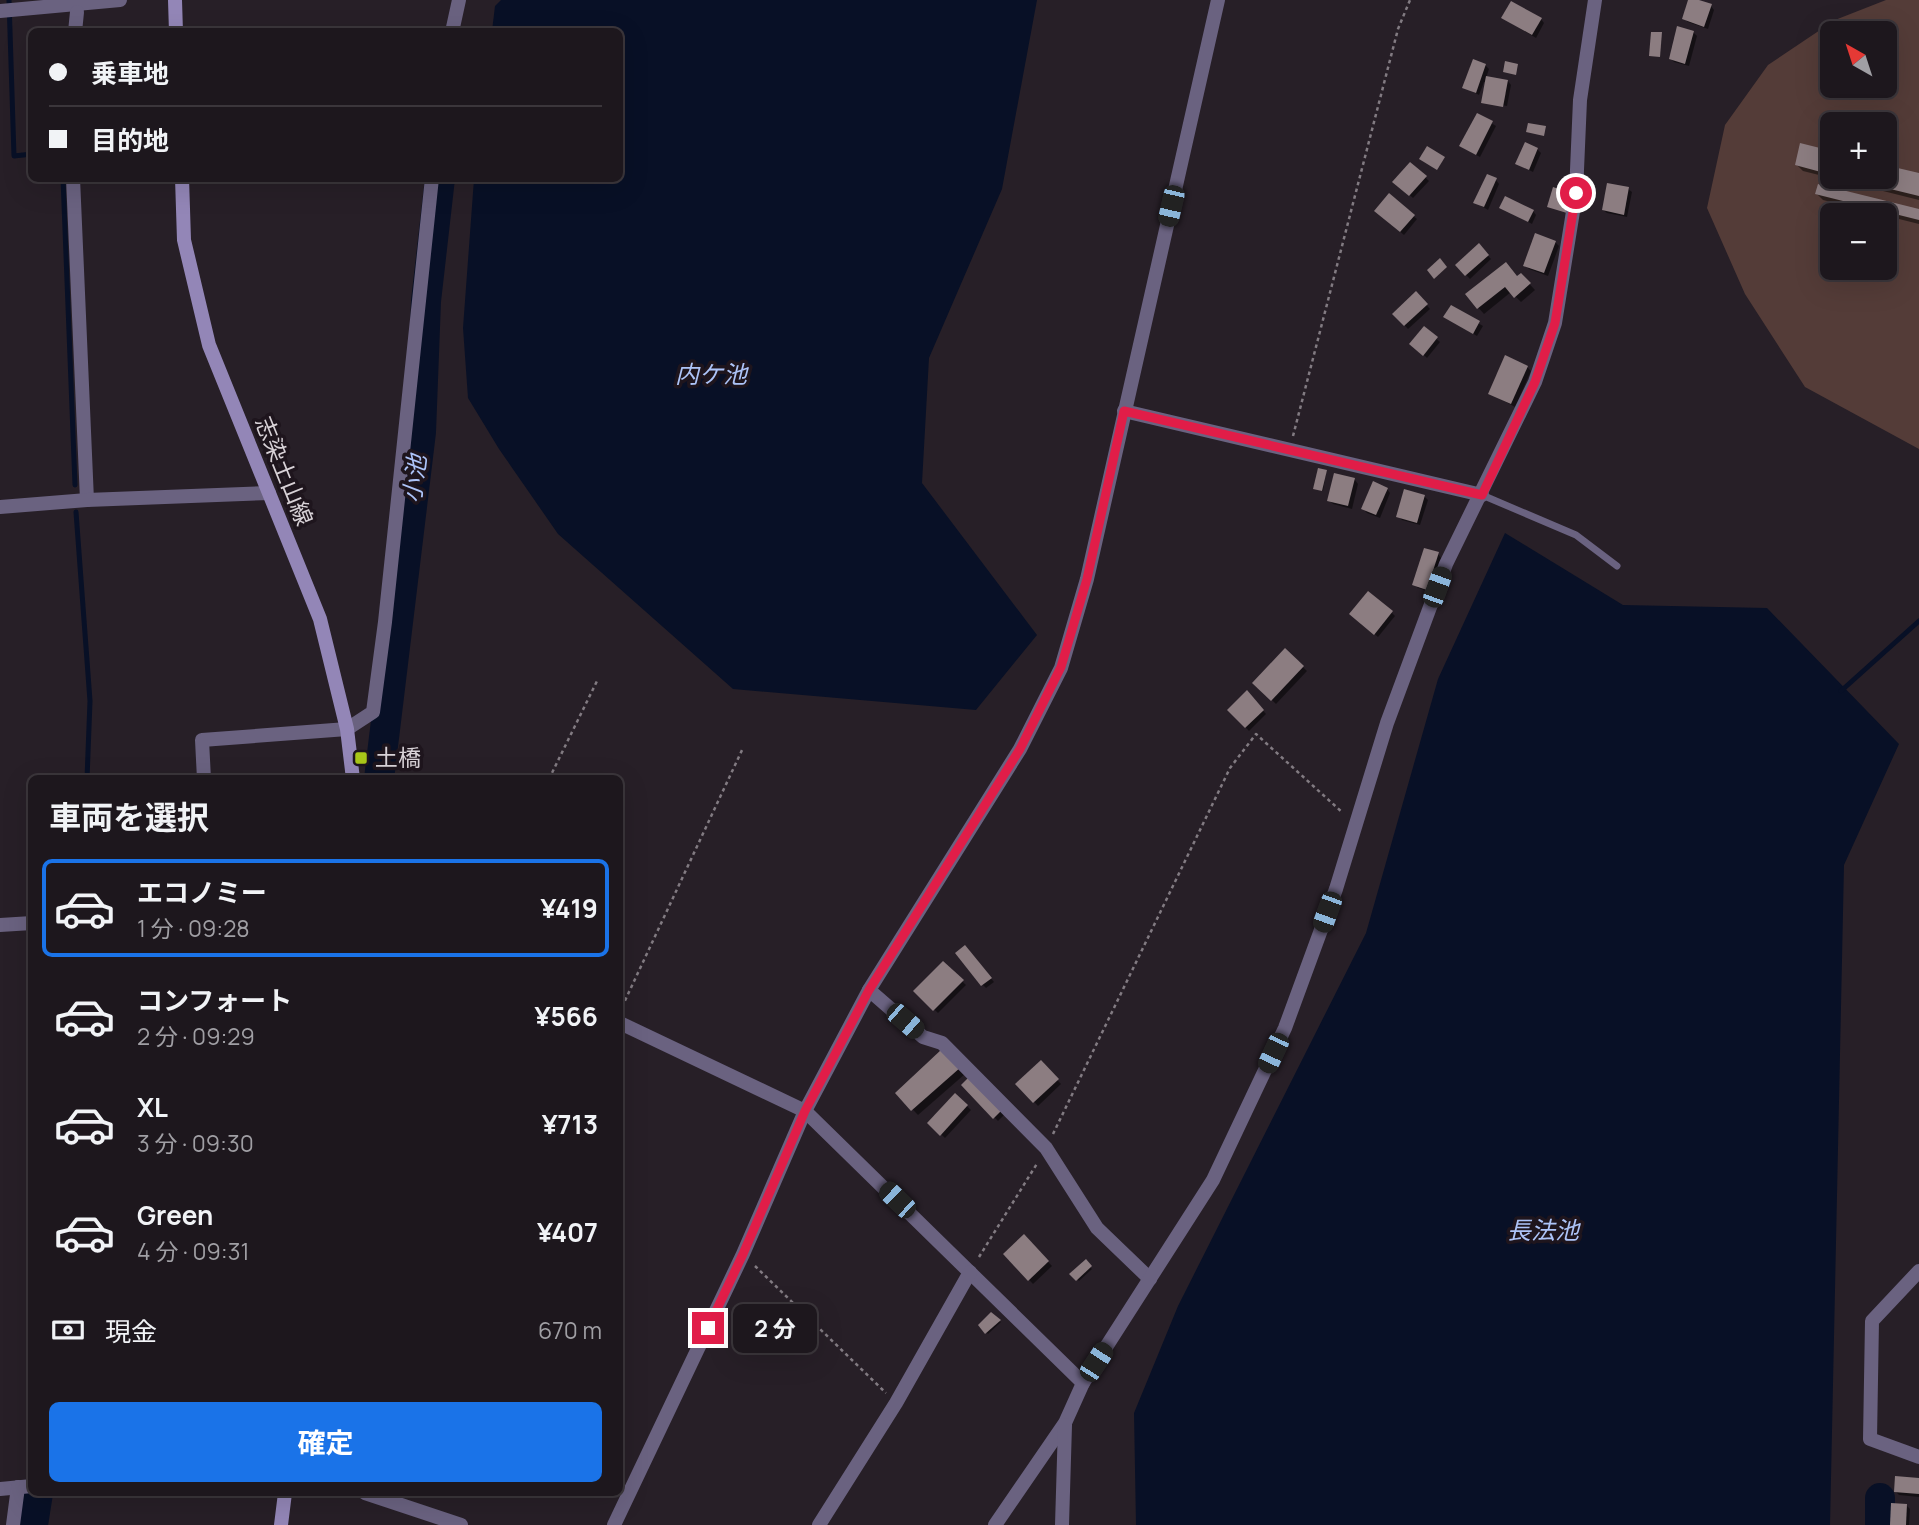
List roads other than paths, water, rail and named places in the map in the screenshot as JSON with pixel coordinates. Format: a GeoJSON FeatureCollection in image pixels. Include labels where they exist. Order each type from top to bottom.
{"type":"FeatureCollection","features":[{"type":"Feature","properties":{"kind":"main road"},"geometry":{"type":"LineString","coordinates":[[175,0],[176,28]]}},
{"type":"Feature","properties":{"kind":"main road","name":"志染土山線"},"geometry":{"type":"LineString","coordinates":[[182,182],[184,240],[209,345],[320,619],[347,729],[353,775]]}},
{"type":"Feature","properties":{"kind":"main road"},"geometry":{"type":"LineString","coordinates":[[281,1525],[285,1496]]}},
{"type":"Feature","properties":{"kind":"street"},"geometry":{"type":"LineString","coordinates":[[0,11],[120,0]]}},
{"type":"Feature","properties":{"kind":"street"},"geometry":{"type":"LineString","coordinates":[[453,28],[459,0]]}},
{"type":"Feature","properties":{"kind":"street"},"geometry":{"type":"LineString","coordinates":[[614,1525],[743,1254],[805,1111],[869,990],[1020,749],[1061,667],[1087,579],[1218,0]]}},
{"type":"Feature","properties":{"kind":"street"},"geometry":{"type":"LineString","coordinates":[[1000,1522],[1065,1423],[1083,1383],[1213,1180],[1285,1028],[1336,889],[1387,723],[1446,564],[1535,382],[1555,323],[1576,193],[1580,100],[1595,0]]}},
{"type":"Feature","properties":{"kind":"street"},"geometry":{"type":"LineString","coordinates":[[75,28],[77,12]]}},
{"type":"Feature","properties":{"kind":"street"},"geometry":{"type":"LineString","coordinates":[[72,182],[87,500]]}},
{"type":"Feature","properties":{"kind":"street"},"geometry":{"type":"LineString","coordinates":[[204,775],[202,740],[347,729],[373,712],[432,182]]}},
{"type":"Feature","properties":{"kind":"street"},"geometry":{"type":"LineString","coordinates":[[1124,411],[1482,495]]}},
{"type":"Feature","properties":{"kind":"street"},"geometry":{"type":"LineString","coordinates":[[0,507],[87,500],[269,494]]}},
{"type":"Feature","properties":{"kind":"street"},"geometry":{"type":"LineString","coordinates":[[0,925],[28,923]]}},
{"type":"Feature","properties":{"kind":"street"},"geometry":{"type":"LineString","coordinates":[[869,990],[923,1037],[942,1043],[1046,1147],[1097,1228],[1150,1279]]}},
{"type":"Feature","properties":{"kind":"street"},"geometry":{"type":"LineString","coordinates":[[623,1024],[805,1111],[1083,1383]]}},
{"type":"Feature","properties":{"kind":"street"},"geometry":{"type":"LineString","coordinates":[[1919,1271],[1872,1321],[1870,1439],[1919,1457]]}},
{"type":"Feature","properties":{"kind":"street"},"geometry":{"type":"LineString","coordinates":[[819,1525],[895,1403],[970,1272]]}},
{"type":"Feature","properties":{"kind":"street"},"geometry":{"type":"LineString","coordinates":[[1062,1525],[1065,1423]]}},
{"type":"Feature","properties":{"kind":"street"},"geometry":{"type":"LineString","coordinates":[[0,1489],[24,1487],[13,1525]]}},
{"type":"Feature","properties":{"kind":"street"},"geometry":{"type":"LineString","coordinates":[[374,1496],[461,1525]]}},
{"type":"Feature","properties":{"kind":"lane"},"geometry":{"type":"LineString","coordinates":[[1482,495],[1576,535],[1617,566]]}},
{"type":"Feature","properties":{"kind":"water","name":"内ケ池"},"geometry":{"type":"Polygon","coordinates":[[[501,0],[1037,0],[1002,189],[929,358],[922,483],[1037,635],[976,710],[733,689],[558,534],[499,449],[468,398],[463,328],[474,182],[623,182],[623,28],[492,28],[495,6],[501,0]]]}},
{"type":"Feature","properties":{"kind":"water","name":"長法池"},"geometry":{"type":"Polygon","coordinates":[[[1505,533],[1623,605],[1767,608],[1899,744],[1844,865],[1830,1525],[1136,1525],[1134,1413],[1178,1306],[1366,933],[1438,679],[1505,533]]]}},
{"type":"Feature","properties":{"kind":"waterway"},"geometry":{"type":"LineString","coordinates":[[9,0],[14,156],[28,154]]}},
{"type":"Feature","properties":{"kind":"waterway"},"geometry":{"type":"LineString","coordinates":[[63,182],[75,485]]}},
{"type":"Feature","properties":{"kind":"waterway","name":"小池"},"geometry":{"type":"LineString","coordinates":[[379,775],[421,432],[426,301],[440,182]]}},
{"type":"Feature","properties":{"kind":"waterway"},"geometry":{"type":"LineString","coordinates":[[76,512],[90,701],[87,775]]}},
{"type":"Feature","properties":{"kind":"waterway"},"geometry":{"type":"LineString","coordinates":[[1841,691],[1919,621]]}},
{"type":"Feature","properties":{"kind":"waterway","name":"小池"},"geometry":{"type":"LineString","coordinates":[[33,1525],[38,1496]]}},
{"type":"Feature","properties":{"kind":"waterway"},"geometry":{"type":"LineString","coordinates":[[1880,1498],[1880,1525]]}},
{"type":"Feature","properties":{"kind":"place","name":"土橋"},"geometry":{"type":"Point","coordinates":[361,758]}}]}
